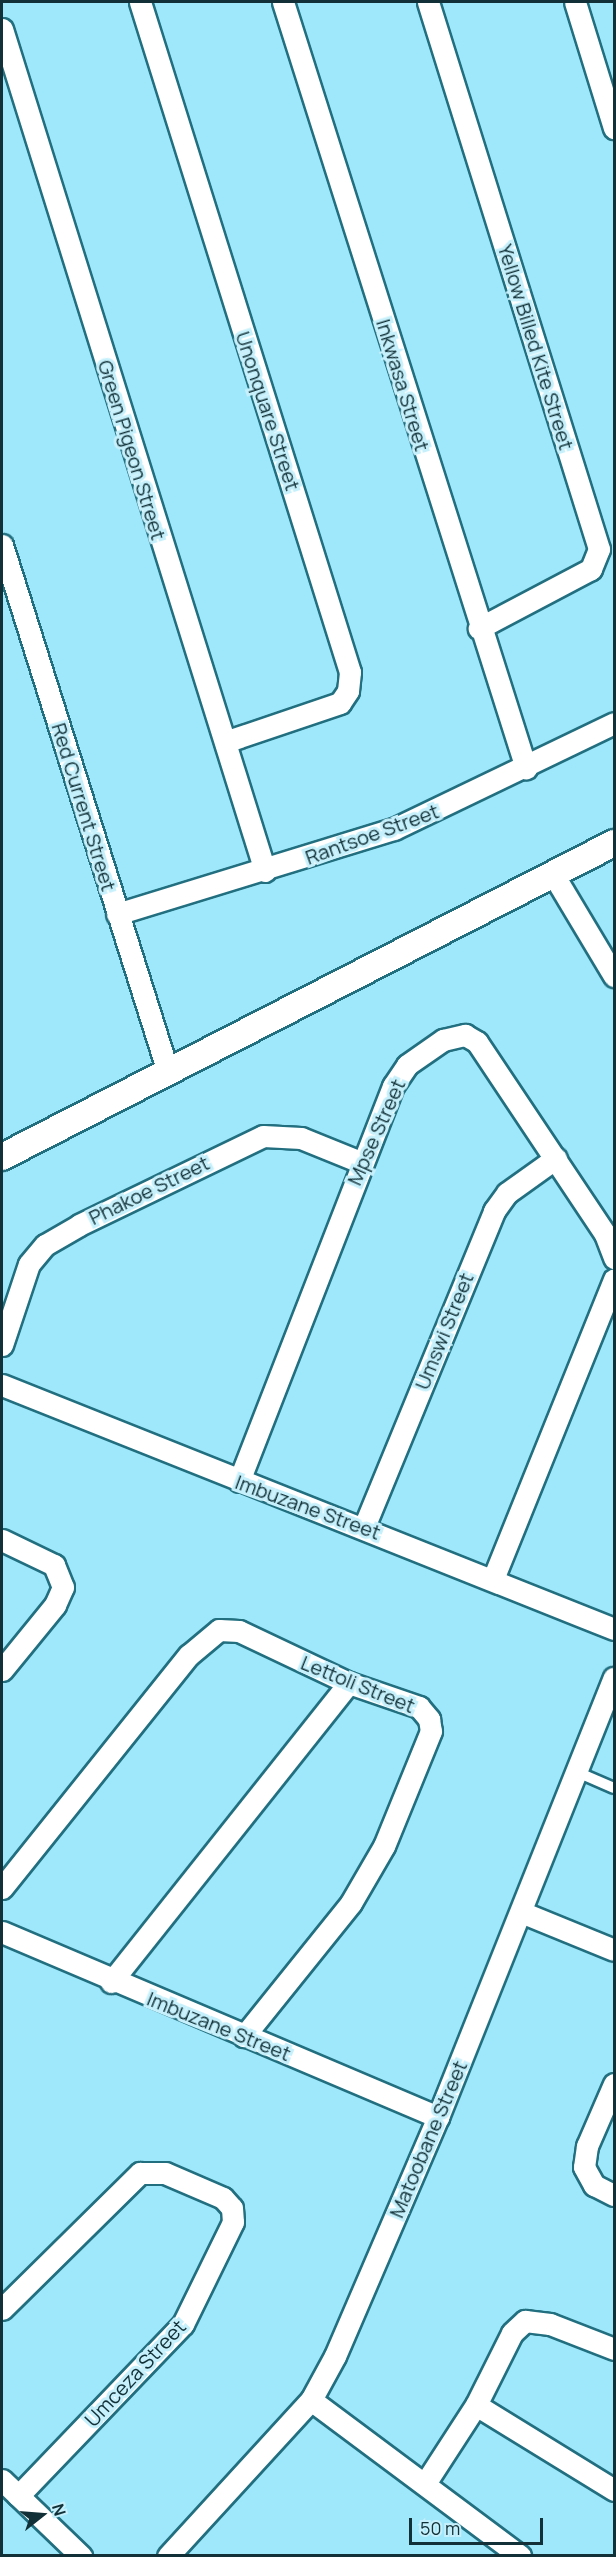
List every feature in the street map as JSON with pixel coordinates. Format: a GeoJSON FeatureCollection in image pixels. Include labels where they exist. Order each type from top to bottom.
{"type":"FeatureCollection","features":[{"type":"Feature","properties":{"kind":"street","name":"Unonquare Street"},"geometry":{"type":"LineString","coordinates":[[140,2],[350,672],[348,691],[340,703],[225,742]]}},
{"type":"Feature","properties":{"kind":"street","name":"Inkwasa Street"},"geometry":{"type":"LineString","coordinates":[[283,2],[479,628],[526,768]]}},
{"type":"Feature","properties":{"kind":"street","name":"Yellow Billed Kite Street"},"geometry":{"type":"LineString","coordinates":[[428,2],[599,549],[591,569],[479,628]]}},
{"type":"Feature","properties":{"kind":"street"},"geometry":{"type":"LineString","coordinates":[[575,2],[615,128]]}},
{"type":"Feature","properties":{"kind":"street","name":"Green Pigeon Street"},"geometry":{"type":"LineString","coordinates":[[2,29],[265,871]]}},
{"type":"Feature","properties":{"kind":"street","name":"Red Current Street"},"geometry":{"type":"LineString","coordinates":[[2,545],[8,587],[167,1069]]}},
{"type":"Feature","properties":{"kind":"street","name":"Rantsoe Street"},"geometry":{"type":"LineString","coordinates":[[117,914],[265,871],[394,828],[526,768],[615,723]]}},
{"type":"Feature","properties":{"kind":"street"},"geometry":{"type":"LineString","coordinates":[[2,1157],[167,1069],[615,843]]}},
{"type":"Feature","properties":{"kind":"street"},"geometry":{"type":"LineString","coordinates":[[553,874],[613,970]]}},
{"type":"Feature","properties":{"kind":"street","name":"Mpse Street"},"geometry":{"type":"LineString","coordinates":[[239,1482],[360,1162],[403,1070],[443,1040],[465,1035],[477,1042],[556,1158],[615,1258]]}},
{"type":"Feature","properties":{"kind":"street","name":"Phakoe Street"},"geometry":{"type":"LineString","coordinates":[[2,1345],[29,1264],[45,1245],[79,1225],[263,1136],[302,1138],[360,1162]]}},
{"type":"Feature","properties":{"kind":"street","name":"Umswi Street"},"geometry":{"type":"LineString","coordinates":[[364,1527],[494,1211],[507,1193],[556,1158]]}},
{"type":"Feature","properties":{"kind":"street"},"geometry":{"type":"LineString","coordinates":[[493,1579],[615,1279]]}},
{"type":"Feature","properties":{"kind":"street","name":"Imbuzane Street"},"geometry":{"type":"LineString","coordinates":[[2,1385],[239,1482],[364,1527],[615,1629]]}},
{"type":"Feature","properties":{"kind":"street"},"geometry":{"type":"LineString","coordinates":[[2,1540],[50,1562],[59,1571],[63,1587],[55,1605],[2,1670]]}},
{"type":"Feature","properties":{"kind":"street","name":"Lettoli Street"},"geometry":{"type":"LineString","coordinates":[[2,1888],[211,1634],[239,1631],[349,1683],[419,1707],[429,1719],[431,1731],[384,1846],[362,1886],[244,2036]]}},
{"type":"Feature","properties":{"kind":"street","name":"Matoobane Street"},"geometry":{"type":"LineString","coordinates":[[168,2556],[311,2400],[357,2310],[438,2117],[615,1678]]}},
{"type":"Feature","properties":{"kind":"street"},"geometry":{"type":"LineString","coordinates":[[111,1982],[349,1683]]}},
{"type":"Feature","properties":{"kind":"street"},"geometry":{"type":"LineString","coordinates":[[521,1912],[615,1950]]}},
{"type":"Feature","properties":{"kind":"street","name":"Imbuzane Street"},"geometry":{"type":"LineString","coordinates":[[2,1932],[111,1982],[438,2117]]}},
{"type":"Feature","properties":{"kind":"street"},"geometry":{"type":"LineString","coordinates":[[615,2084],[587,2146],[584,2167],[594,2185],[615,2195]]}},
{"type":"Feature","properties":{"kind":"street","name":"Umceza Street"},"geometry":{"type":"LineString","coordinates":[[2,2309],[140,2173],[165,2173],[223,2198],[232,2208],[233,2222],[183,2324],[18,2496]]}},
{"type":"Feature","properties":{"kind":"street"},"geometry":{"type":"LineString","coordinates":[[426,2482],[476,2406],[512,2333],[525,2321],[550,2324],[615,2349]]}},
{"type":"Feature","properties":{"kind":"street"},"geometry":{"type":"LineString","coordinates":[[311,2400],[426,2482],[520,2556]]}},
{"type":"Feature","properties":{"kind":"street"},"geometry":{"type":"LineString","coordinates":[[476,2406],[615,2490]]}},
{"type":"Feature","properties":{"kind":"street"},"geometry":{"type":"LineString","coordinates":[[2,2480],[81,2556]]}},
{"type":"Feature","properties":{"kind":"lane"},"geometry":{"type":"LineString","coordinates":[[577,1772],[615,1788]]}}]}
